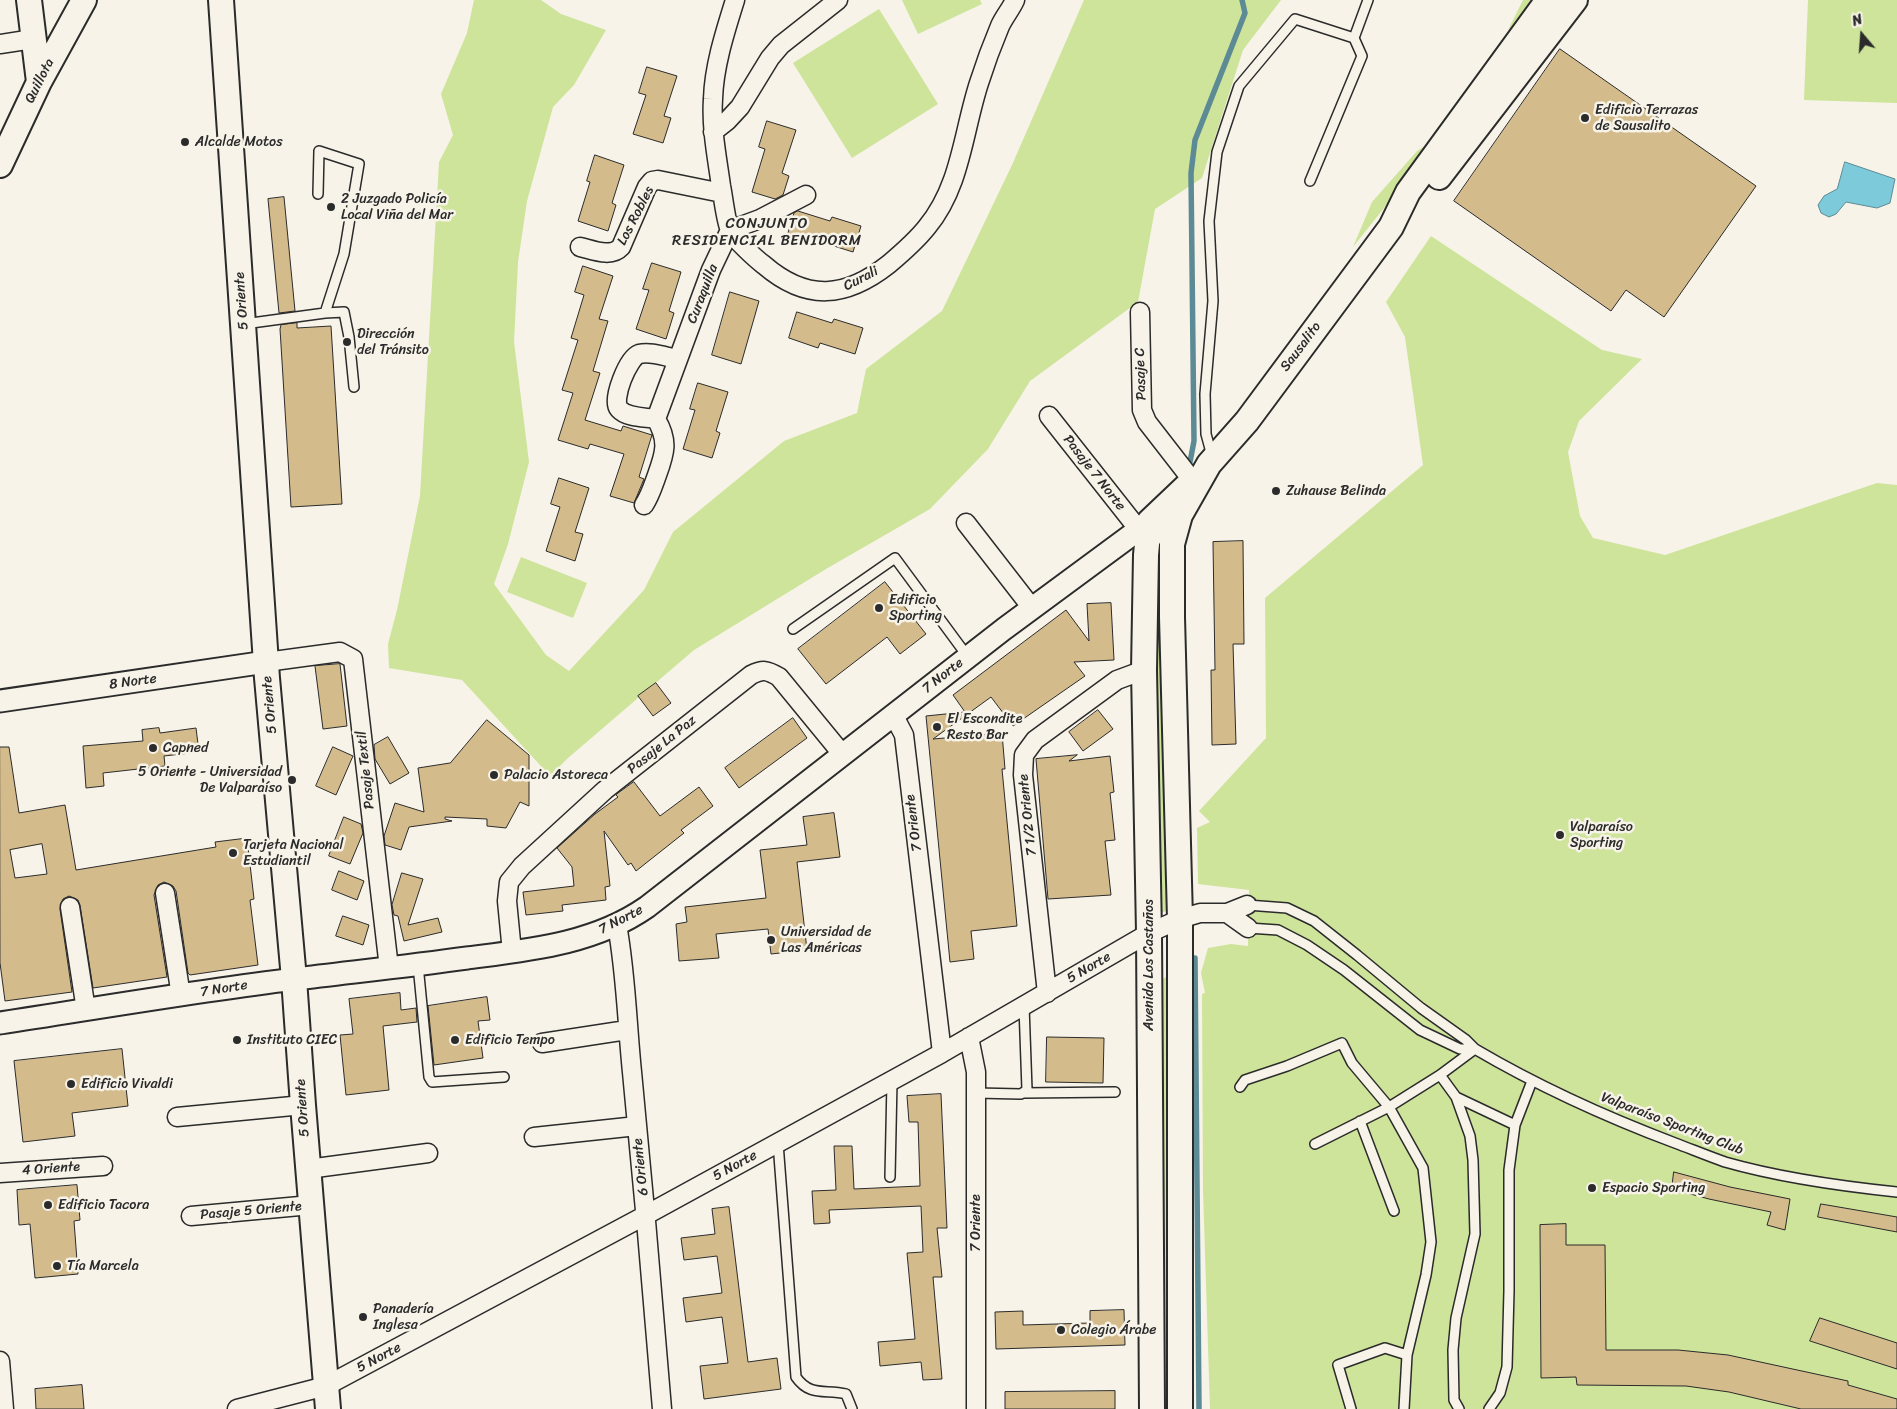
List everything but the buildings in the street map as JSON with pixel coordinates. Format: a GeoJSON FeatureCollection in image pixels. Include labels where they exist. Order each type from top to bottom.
{"type":"FeatureCollection","features":[{"type":"Feature","properties":{"kind":"main road"},"geometry":{"type":"LineString","coordinates":[[29,0],[39,82]]}},
{"type":"Feature","properties":{"kind":"main road","name":"Quillota"},"geometry":{"type":"LineString","coordinates":[[0,165],[39,82],[84,0]]}},
{"type":"Feature","properties":{"kind":"main road","name":"5 Oriente"},"geometry":{"type":"LineString","coordinates":[[221,0],[266,662],[294,979],[302,1105],[327,1397]]}},
{"type":"Feature","properties":{"kind":"main road","name":"Sausalito"},"geometry":{"type":"LineString","coordinates":[[1144,526],[1205,468],[1247,421],[1391,227],[1408,192],[1548,0]]}},
{"type":"Feature","properties":{"kind":"main road","name":"Sausalito"},"geometry":{"type":"LineString","coordinates":[[1391,227],[1421,200],[1575,0]]}},
{"type":"Feature","properties":{"kind":"main road","name":"Sausalito"},"geometry":{"type":"LineString","coordinates":[[1172,544],[1180,515],[1205,468]]}},
{"type":"Feature","properties":{"kind":"main road","name":"Avenida Los Castaños"},"geometry":{"type":"LineString","coordinates":[[1144,526],[1146,555],[1144,670],[1149,933],[1152,1409]]}},
{"type":"Feature","properties":{"kind":"main road"},"geometry":{"type":"LineString","coordinates":[[1172,544],[1172,617],[1180,919],[1180,1409]]}},
{"type":"Feature","properties":{"kind":"street","name":"Curali"},"geometry":{"type":"LineString","coordinates":[[735,0],[719,60],[713,98],[713,132],[722,193],[730,230],[756,259],[777,276],[801,287],[822,292],[838,291],[853,287],[873,276],[901,254],[941,209],[953,183],[978,85],[1001,25],[1015,0]]}},
{"type":"Feature","properties":{"kind":"street"},"geometry":{"type":"LineString","coordinates":[[713,132],[727,121],[740,106],[781,44],[838,0]]}},
{"type":"Feature","properties":{"kind":"street"},"geometry":{"type":"LineString","coordinates":[[0,44],[33,39]]}},
{"type":"Feature","properties":{"kind":"street","name":"Los Robles"},"geometry":{"type":"LineString","coordinates":[[580,247],[612,253],[617,252],[622,247],[647,187],[652,182],[658,180],[722,193]]}},
{"type":"Feature","properties":{"kind":"street"},"geometry":{"type":"LineString","coordinates":[[730,230],[760,219],[806,195]]}},
{"type":"Feature","properties":{"kind":"street","name":"Curaquilla"},"geometry":{"type":"LineString","coordinates":[[656,419],[711,270],[730,230]]}},
{"type":"Feature","properties":{"kind":"street","name":"Pasaje C"},"geometry":{"type":"LineString","coordinates":[[1140,312],[1142,410],[1147,422],[1205,468]]}},
{"type":"Feature","properties":{"kind":"street"},"geometry":{"type":"LineString","coordinates":[[644,505],[649,498],[666,452],[663,431],[656,419],[629,415],[621,411],[617,407],[616,400],[632,359],[648,353],[678,359]]}},
{"type":"Feature","properties":{"kind":"street","name":"Pasaje 7 Norte"},"geometry":{"type":"LineString","coordinates":[[1049,416],[1144,526]]}},
{"type":"Feature","properties":{"kind":"street"},"geometry":{"type":"LineString","coordinates":[[966,523],[1032,608]]}},
{"type":"Feature","properties":{"kind":"street"},"geometry":{"type":"LineString","coordinates":[[1144,526],[1164,530],[1172,544]]}},
{"type":"Feature","properties":{"kind":"street","name":"7 Norte"},"geometry":{"type":"LineString","coordinates":[[0,1023],[294,979],[512,952],[588,937],[617,925],[647,907],[893,714],[1032,608],[1144,526]]}},
{"type":"Feature","properties":{"kind":"street","name":"Pasaje Textil"},"geometry":{"type":"LineString","coordinates":[[266,662],[340,652],[353,659],[389,968]]}},
{"type":"Feature","properties":{"kind":"street","name":"8 Norte"},"geometry":{"type":"LineString","coordinates":[[0,701],[266,662]]}},
{"type":"Feature","properties":{"kind":"street","name":"Pasaje La Paz"},"geometry":{"type":"LineString","coordinates":[[512,952],[507,901],[510,882],[522,866],[605,790],[751,675],[761,670],[768,670],[778,677],[843,755]]}},
{"type":"Feature","properties":{"kind":"street","name":"7 1/2 Oriente"},"geometry":{"type":"LineString","coordinates":[[1047,993],[1023,775],[1024,755],[1035,740],[1117,680],[1144,670]]}},
{"type":"Feature","properties":{"kind":"street","name":"7 Oriente"},"geometry":{"type":"LineString","coordinates":[[893,714],[904,735],[942,1053]]}},
{"type":"Feature","properties":{"kind":"street"},"geometry":{"type":"LineString","coordinates":[[165,893],[181,996]]}},
{"type":"Feature","properties":{"kind":"street","name":"5 Norte"},"geometry":{"type":"LineString","coordinates":[[237,1409],[327,1397],[646,1215],[942,1053],[1149,933],[1180,919],[1200,914],[1227,913],[1248,905]]}},
{"type":"Feature","properties":{"kind":"street"},"geometry":{"type":"LineString","coordinates":[[70,907],[86,1010]]}},
{"type":"Feature","properties":{"kind":"street"},"geometry":{"type":"LineString","coordinates":[[1227,913],[1248,928]]}},
{"type":"Feature","properties":{"kind":"street","name":"6 Oriente"},"geometry":{"type":"LineString","coordinates":[[617,925],[624,969],[662,1409]]}},
{"type":"Feature","properties":{"kind":"street"},"geometry":{"type":"LineString","coordinates":[[542,1043],[628,1030]]}},
{"type":"Feature","properties":{"kind":"street","name":"7 Oriente"},"geometry":{"type":"LineString","coordinates":[[969,1037],[976,1072],[976,1409]]}},
{"type":"Feature","properties":{"kind":"street"},"geometry":{"type":"LineString","coordinates":[[177,1117],[302,1105]]}},
{"type":"Feature","properties":{"kind":"street"},"geometry":{"type":"LineString","coordinates":[[534,1137],[637,1126]]}},
{"type":"Feature","properties":{"kind":"street"},"geometry":{"type":"LineString","coordinates":[[308,1169],[428,1153]]}},
{"type":"Feature","properties":{"kind":"street","name":"4 Oriente"},"geometry":{"type":"LineString","coordinates":[[0,1173],[103,1166]]}},
{"type":"Feature","properties":{"kind":"street","name":"Pasaje 5 Oriente"},"geometry":{"type":"LineString","coordinates":[[191,1216],[311,1205]]}},
{"type":"Feature","properties":{"kind":"street"},"geometry":{"type":"LineString","coordinates":[[0,1361],[4,1409]]}},
{"type":"Feature","properties":{"kind":"lane"},"geometry":{"type":"LineString","coordinates":[[1310,181],[1362,56],[1354,38],[1368,0]]}},
{"type":"Feature","properties":{"kind":"lane"},"geometry":{"type":"LineString","coordinates":[[1205,468],[1205,394],[1213,301],[1209,221],[1217,152],[1239,86],[1295,19],[1354,38]]}},
{"type":"Feature","properties":{"kind":"lane"},"geometry":{"type":"LineString","coordinates":[[318,194],[319,151],[359,164],[344,254],[325,313]]}},
{"type":"Feature","properties":{"kind":"lane"},"geometry":{"type":"LineString","coordinates":[[244,324],[344,312],[349,336],[354,387]]}},
{"type":"Feature","properties":{"kind":"lane"},"geometry":{"type":"LineString","coordinates":[[792,629],[895,558],[968,657]]}},
{"type":"Feature","properties":{"kind":"lane","name":"Valparaíso Sporting Club"},"geometry":{"type":"LineString","coordinates":[[1248,905],[1288,908],[1314,921],[1358,954],[1421,1008],[1466,1040],[1475,1050],[1532,1081],[1646,1132],[1724,1161],[1782,1176],[1897,1192]]}},
{"type":"Feature","properties":{"kind":"lane","name":"Valparaíso Sporting Club"},"geometry":{"type":"LineString","coordinates":[[1248,928],[1278,930],[1307,945],[1344,970],[1420,1030],[1460,1050],[1475,1050]]}},
{"type":"Feature","properties":{"kind":"lane"},"geometry":{"type":"LineString","coordinates":[[418,965],[429,1077],[432,1082],[504,1076]]}},
{"type":"Feature","properties":{"kind":"lane"},"geometry":{"type":"LineString","coordinates":[[1024,1006],[1027,1090],[1024,1093]]}},
{"type":"Feature","properties":{"kind":"lane"},"geometry":{"type":"LineString","coordinates":[[1240,1087],[1245,1080],[1288,1066],[1342,1043],[1357,1068],[1389,1107],[1423,1168],[1431,1242],[1426,1274],[1407,1355],[1404,1409]]}},
{"type":"Feature","properties":{"kind":"lane"},"geometry":{"type":"LineString","coordinates":[[1315,1144],[1389,1107],[1440,1075],[1475,1050]]}},
{"type":"Feature","properties":{"kind":"lane"},"geometry":{"type":"LineString","coordinates":[[1440,1075],[1456,1097],[1470,1136],[1473,1160],[1475,1234],[1456,1318],[1453,1350],[1454,1400],[1459,1409]]}},
{"type":"Feature","properties":{"kind":"lane"},"geometry":{"type":"LineString","coordinates":[[890,1177],[892,1080]]}},
{"type":"Feature","properties":{"kind":"lane"},"geometry":{"type":"LineString","coordinates":[[1489,1409],[1500,1393],[1507,1367],[1509,1170],[1515,1124],[1532,1081]]}},
{"type":"Feature","properties":{"kind":"lane"},"geometry":{"type":"LineString","coordinates":[[976,1094],[1115,1092]]}},
{"type":"Feature","properties":{"kind":"lane"},"geometry":{"type":"LineString","coordinates":[[1456,1097],[1515,1124]]}},
{"type":"Feature","properties":{"kind":"lane"},"geometry":{"type":"LineString","coordinates":[[1360,1121],[1394,1211]]}},
{"type":"Feature","properties":{"kind":"lane"},"geometry":{"type":"LineString","coordinates":[[778,1142],[796,1377],[809,1390],[846,1394],[852,1409]]}},
{"type":"Feature","properties":{"kind":"lane"},"geometry":{"type":"LineString","coordinates":[[1351,1409],[1338,1365],[1385,1348],[1407,1355]]}},
{"type":"Feature","properties":{"kind":"green space"},"geometry":{"type":"Polygon","coordinates":[[[474,0],[541,0],[561,14],[606,30],[574,85],[553,107],[527,201],[518,262],[514,342],[529,462],[508,544],[494,584],[546,655],[569,671],[644,590],[673,532],[784,441],[857,413],[866,369],[942,311],[1012,165],[1084,0],[1281,0],[1243,50],[1202,178],[1155,209],[1138,302],[1030,381],[988,449],[930,509],[826,569],[694,650],[568,758],[550,776],[462,680],[389,668],[388,644],[397,610],[420,496],[439,162],[453,135],[441,94],[467,33],[474,0]]]}},
{"type":"Feature","properties":{"kind":"green space"},"geometry":{"type":"Polygon","coordinates":[[[902,0],[980,0],[982,4],[918,34],[902,0]]]}},
{"type":"Feature","properties":{"kind":"green space"},"geometry":{"type":"Polygon","coordinates":[[[1523,0],[1533,0],[1521,18],[1508,30],[1523,0]]]}},
{"type":"Feature","properties":{"kind":"green space"},"geometry":{"type":"Polygon","coordinates":[[[1808,0],[1897,0],[1897,103],[1804,100],[1808,0]]]}},
{"type":"Feature","properties":{"kind":"green space"},"geometry":{"type":"Polygon","coordinates":[[[879,9],[938,104],[852,158],[793,63],[879,9]]]}},
{"type":"Feature","properties":{"kind":"green space"},"geometry":{"type":"Polygon","coordinates":[[[1433,141],[1435,144],[1353,247],[1372,202],[1417,151],[1433,141]]]}},
{"type":"Feature","properties":{"kind":"green space","name":"Valparaíso Sporting"},"geometry":{"type":"Polygon","coordinates":[[[1431,236],[1602,350],[1642,359],[1579,421],[1568,452],[1580,516],[1593,538],[1665,555],[1877,483],[1897,485],[1897,1409],[1210,1409],[1203,1190],[1202,994],[1205,993],[1201,973],[1208,948],[1231,944],[1248,946],[1249,890],[1198,884],[1197,828],[1210,822],[1199,811],[1266,738],[1265,598],[1423,465],[1405,337],[1386,302],[1431,236]]]}},
{"type":"Feature","properties":{"kind":"green space"},"geometry":{"type":"Polygon","coordinates":[[[521,557],[587,583],[573,618],[507,592],[521,557]]]}},
{"type":"Feature","properties":{"kind":"green space"},"geometry":{"type":"Polygon","coordinates":[[[1154,558],[1163,560],[1166,911],[1157,914],[1154,558]]]}},
{"type":"Feature","properties":{"kind":"green space"},"geometry":{"type":"Polygon","coordinates":[[[1167,977],[1171,1409],[1161,1409],[1158,980],[1167,977]]]}},
{"type":"Feature","properties":{"kind":"water"},"geometry":{"type":"Polygon","coordinates":[[[1845,162],[1895,179],[1890,203],[1877,208],[1846,202],[1836,214],[1829,217],[1821,213],[1818,205],[1824,196],[1837,189],[1845,162]]]}},
{"type":"Feature","properties":{"kind":"waterway"},"geometry":{"type":"LineString","coordinates":[[1190,462],[1194,441],[1191,173],[1195,140],[1245,13],[1242,0]]}},
{"type":"Feature","properties":{"kind":"waterway"},"geometry":{"type":"LineString","coordinates":[[1195,958],[1199,1409]]}},
{"type":"Feature","properties":{"kind":"place","name":"Edificio Terrazas de Sausalito"},"geometry":{"type":"Point","coordinates":[1585,118]}},
{"type":"Feature","properties":{"kind":"place","name":"Alcalde Motos"},"geometry":{"type":"Point","coordinates":[185,142]}},
{"type":"Feature","properties":{"kind":"place","name":"2 Juzgado Policía Local Viña del Mar"},"geometry":{"type":"Point","coordinates":[331,207]}},
{"type":"Feature","properties":{"kind":"place","name":"Dirección del Tránsito"},"geometry":{"type":"Point","coordinates":[347,342]}},
{"type":"Feature","properties":{"kind":"place","name":"Zuhause Belinda"},"geometry":{"type":"Point","coordinates":[1276,491]}},
{"type":"Feature","properties":{"kind":"place","name":"Edificio Sporting"},"geometry":{"type":"Point","coordinates":[879,608]}},
{"type":"Feature","properties":{"kind":"place","name":"El Escondite Resto Bar"},"geometry":{"type":"Point","coordinates":[937,727]}},
{"type":"Feature","properties":{"kind":"place","name":"Capned"},"geometry":{"type":"Point","coordinates":[153,748]}},
{"type":"Feature","properties":{"kind":"place","name":"Palacio Astoreca"},"geometry":{"type":"Point","coordinates":[494,775]}},
{"type":"Feature","properties":{"kind":"place","name":"5 Oriente - Universidad De Valparaíso"},"geometry":{"type":"Point","coordinates":[292,780]}},
{"type":"Feature","properties":{"kind":"place","name":"Valparaíso Sporting"},"geometry":{"type":"Point","coordinates":[1560,835]}},
{"type":"Feature","properties":{"kind":"place","name":"Tarjeta Nacional Estudiantil"},"geometry":{"type":"Point","coordinates":[233,853]}},
{"type":"Feature","properties":{"kind":"place","name":"Universidad de Las Américas"},"geometry":{"type":"Point","coordinates":[771,940]}},
{"type":"Feature","properties":{"kind":"place","name":"Instituto CIEC"},"geometry":{"type":"Point","coordinates":[237,1040]}},
{"type":"Feature","properties":{"kind":"place","name":"Edificio Tempo"},"geometry":{"type":"Point","coordinates":[455,1040]}},
{"type":"Feature","properties":{"kind":"place","name":"Edificio Vivaldi"},"geometry":{"type":"Point","coordinates":[71,1084]}},
{"type":"Feature","properties":{"kind":"place","name":"Espacio Sporting"},"geometry":{"type":"Point","coordinates":[1592,1188]}},
{"type":"Feature","properties":{"kind":"place","name":"Edificio Tacora"},"geometry":{"type":"Point","coordinates":[48,1205]}},
{"type":"Feature","properties":{"kind":"place","name":"Tía Marcela"},"geometry":{"type":"Point","coordinates":[57,1266]}},
{"type":"Feature","properties":{"kind":"place","name":"Panadería Inglesa"},"geometry":{"type":"Point","coordinates":[363,1317]}},
{"type":"Feature","properties":{"kind":"place","name":"Colegio Árabe"},"geometry":{"type":"Point","coordinates":[1061,1330]}},
{"type":"Feature","properties":{"kind":"district","name":"CONJUNTO RESIDENCIAL BENIDORM"},"geometry":{"type":"Point","coordinates":[767,232]}}]}
